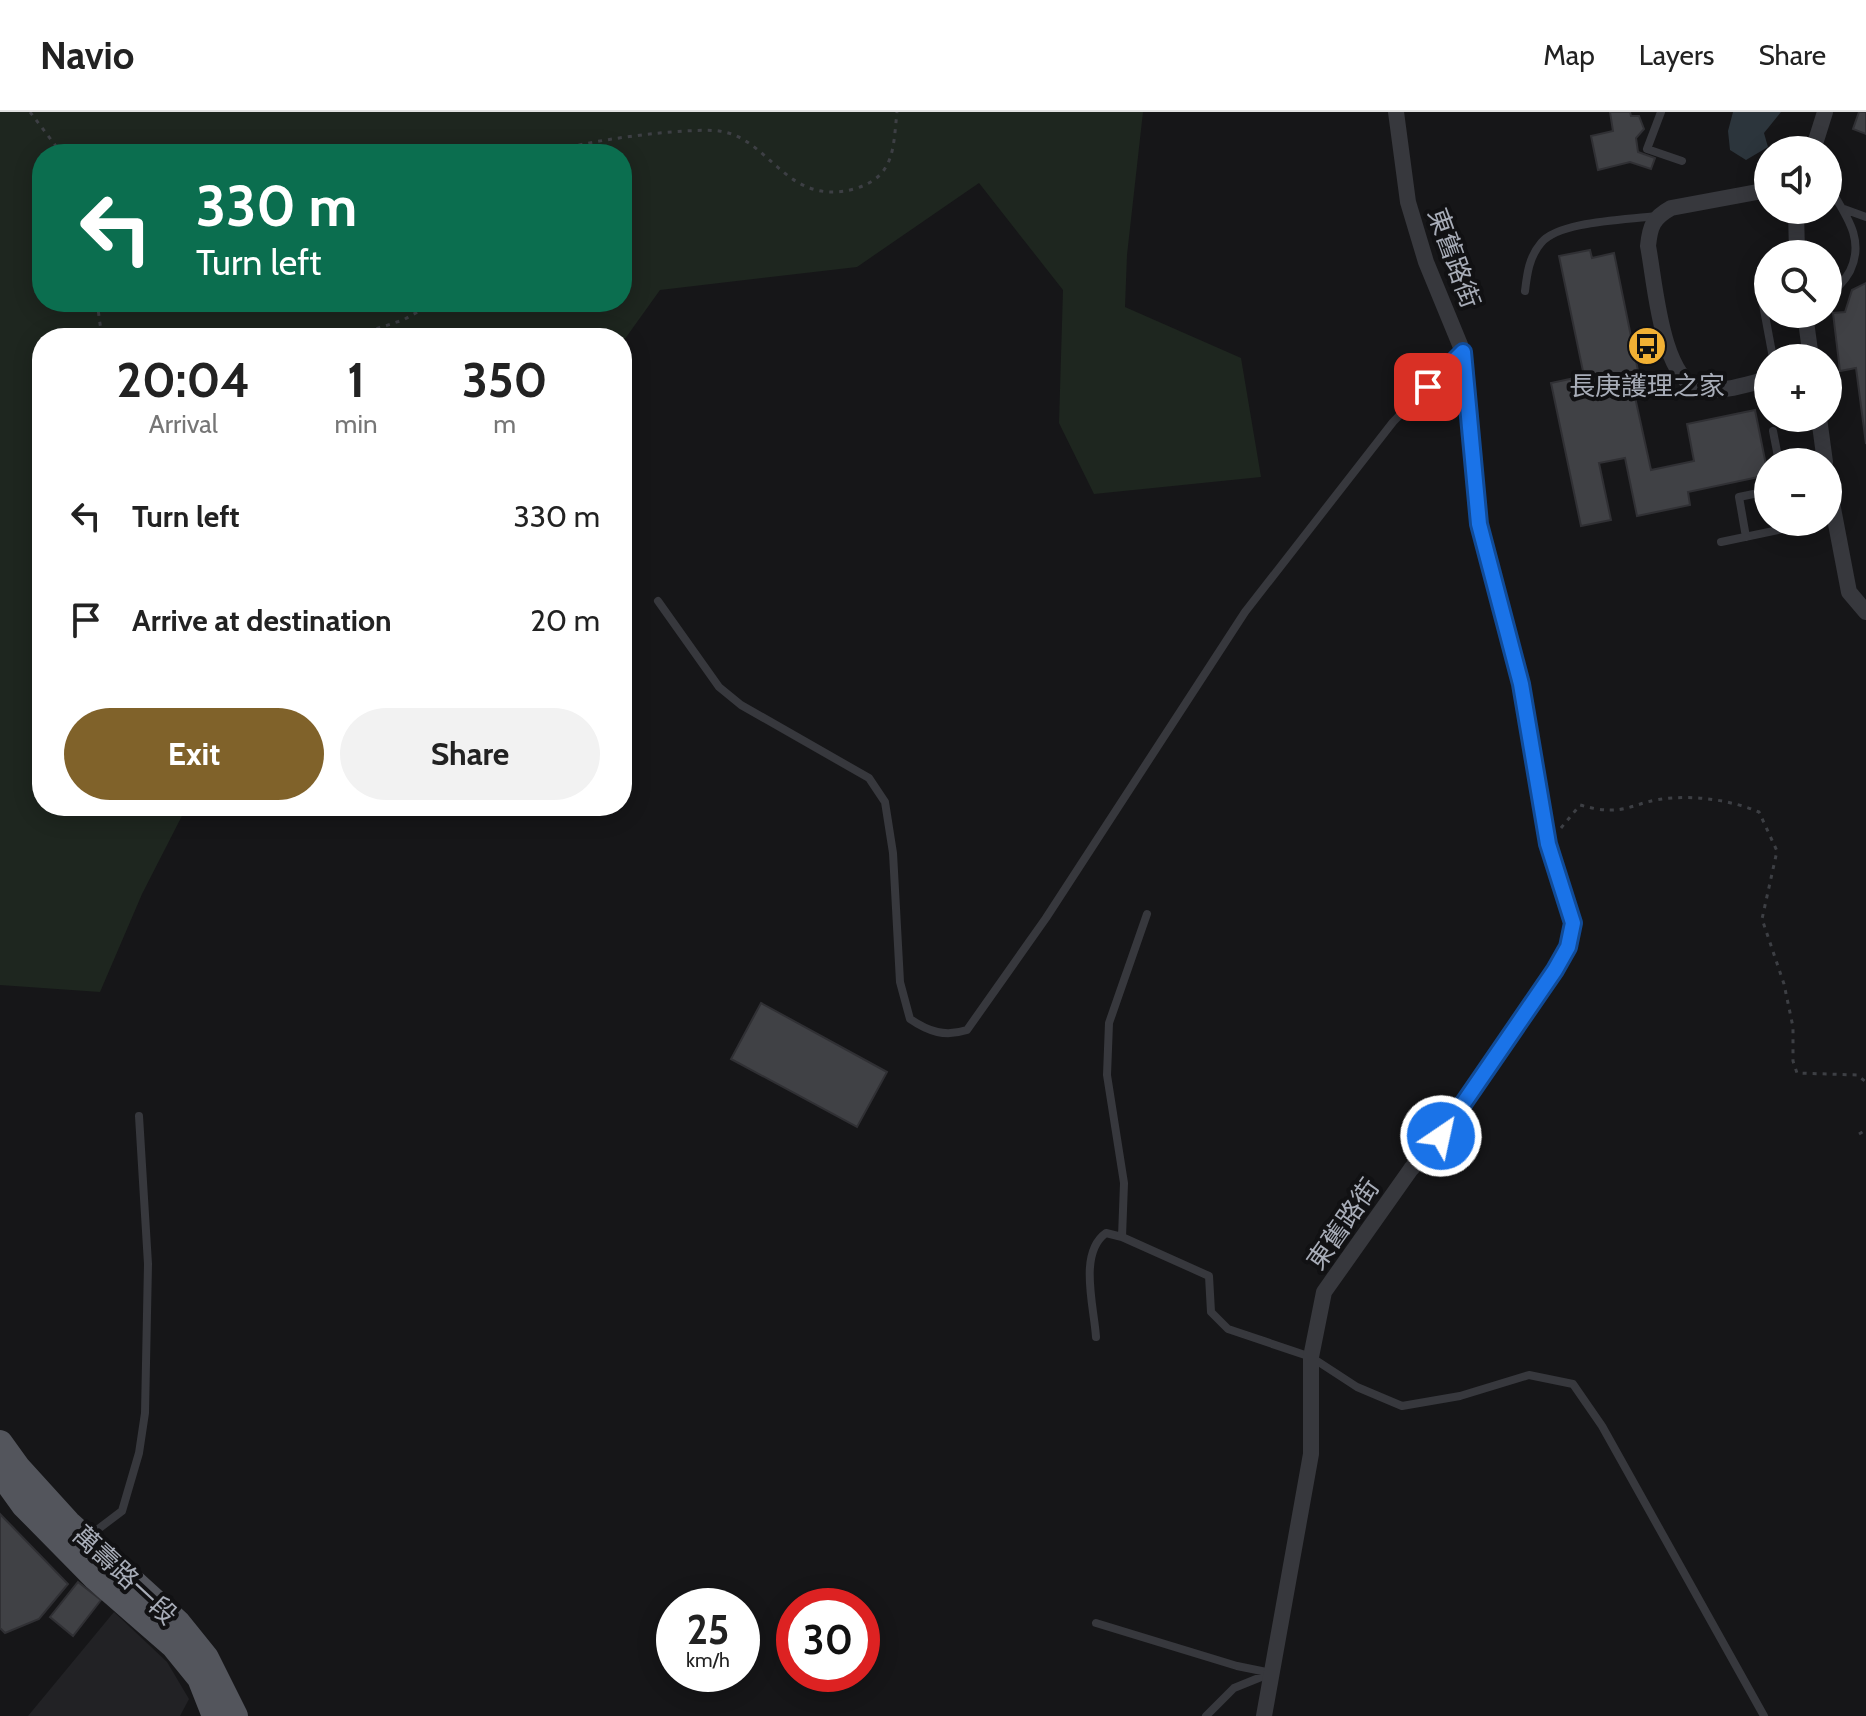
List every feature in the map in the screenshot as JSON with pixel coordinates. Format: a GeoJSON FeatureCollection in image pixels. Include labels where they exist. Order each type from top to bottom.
{"type":"FeatureCollection","features":[{"type":"Feature","properties":{"kind":"main road","name":"萬壽路一段"},"geometry":{"type":"LineString","coordinates":[[0,1443],[18,1468],[85,1538],[177,1622],[206,1658],[235,1716]]}},
{"type":"Feature","properties":{"kind":"main road","name":"萬壽路一段"},"geometry":{"type":"LineString","coordinates":[[0,1472],[24,1505],[96,1578],[174,1646],[200,1678],[215,1716]]}},
{"type":"Feature","properties":{"kind":"street","name":"東舊路街"},"geometry":{"type":"LineString","coordinates":[[1264,1716],[1311,1454],[1311,1357],[1324,1292],[1411,1169],[1441,1136],[1568,947],[1573,923],[1548,844],[1521,684],[1479,524],[1463,352],[1426,262],[1408,202],[1396,112]]}},
{"type":"Feature","properties":{"kind":"street"},"geometry":{"type":"LineString","coordinates":[[1818,136],[1825,112]]}},
{"type":"Feature","properties":{"kind":"street"},"geometry":{"type":"LineString","coordinates":[[1754,193],[1671,208],[1657,216],[1650,227],[1648,246],[1670,362],[1682,380],[1699,389],[1720,390],[1754,382]]}},
{"type":"Feature","properties":{"kind":"street"},"geometry":{"type":"LineString","coordinates":[[1835,536],[1849,592],[1866,612]]}},
{"type":"Feature","properties":{"kind":"lane"},"geometry":{"type":"LineString","coordinates":[[1661,112],[1647,149],[1682,161]]}},
{"type":"Feature","properties":{"kind":"lane"},"geometry":{"type":"LineString","coordinates":[[1842,208],[1866,217]]}},
{"type":"Feature","properties":{"kind":"lane"},"geometry":{"type":"LineString","coordinates":[[1842,208],[1862,245],[1848,276],[1842,281]]}},
{"type":"Feature","properties":{"kind":"lane"},"geometry":{"type":"LineString","coordinates":[[1525,291],[1529,264],[1541,242],[1559,230],[1657,216]]}},
{"type":"Feature","properties":{"kind":"lane"},"geometry":{"type":"LineString","coordinates":[[658,601],[719,687],[741,705],[869,778],[885,802],[893,853],[900,982],[910,1019],[927,1030],[951,1035],[967,1030],[1046,918],[1245,612],[1393,422],[1463,352]]}},
{"type":"Feature","properties":{"kind":"lane"},"geometry":{"type":"LineString","coordinates":[[1746,537],[1739,497],[1754,494]]}},
{"type":"Feature","properties":{"kind":"lane"},"geometry":{"type":"LineString","coordinates":[[1721,542],[1754,535]]}},
{"type":"Feature","properties":{"kind":"lane"},"geometry":{"type":"LineString","coordinates":[[1122,1237],[1124,1183],[1107,1075],[1109,1023],[1147,914]]}},
{"type":"Feature","properties":{"kind":"lane"},"geometry":{"type":"LineString","coordinates":[[85,1538],[122,1511],[139,1453],[145,1413],[148,1264],[139,1116]]}},
{"type":"Feature","properties":{"kind":"lane"},"geometry":{"type":"LineString","coordinates":[[1096,1337],[1090,1254],[1096,1240],[1106,1233],[1122,1237],[1209,1276],[1211,1312],[1228,1329],[1311,1357],[1357,1387],[1402,1406],[1460,1396],[1529,1375],[1573,1384],[1602,1426],[1764,1716]]}},
{"type":"Feature","properties":{"kind":"lane"},"geometry":{"type":"LineString","coordinates":[[1096,1623],[1237,1666],[1272,1673]]}},
{"type":"Feature","properties":{"kind":"lane"},"geometry":{"type":"LineString","coordinates":[[1206,1716],[1234,1688],[1272,1673]]}},
{"type":"Feature","properties":{"kind":"path"},"geometry":{"type":"LineString","coordinates":[[30,112],[54,144]]}},
{"type":"Feature","properties":{"kind":"path"},"geometry":{"type":"LineString","coordinates":[[599,144],[643,135],[721,131],[754,148],[798,184],[834,194],[872,184],[892,160],[897,112]]}},
{"type":"Feature","properties":{"kind":"path"},"geometry":{"type":"LineString","coordinates":[[379,328],[418,312]]}},
{"type":"Feature","properties":{"kind":"path"},"geometry":{"type":"LineString","coordinates":[[1548,844],[1580,805],[1605,812],[1633,809],[1670,798],[1736,802],[1759,812],[1777,851],[1762,919],[1784,984],[1797,1073],[1857,1075],[1866,1082]]}},
{"type":"Feature","properties":{"kind":"path"},"geometry":{"type":"LineString","coordinates":[[1859,1134],[1866,1130]]}},
{"type":"Feature","properties":{"kind":"shaded area"},"geometry":{"type":"Polygon","coordinates":[[[0,112],[1143,112],[1127,255],[1125,307],[1241,358],[1261,477],[1094,494],[1059,423],[1063,290],[979,183],[857,267],[660,290],[632,329],[32,328],[32,816],[182,816],[142,894],[100,992],[0,985],[0,112]]]}},
{"type":"Feature","properties":{"kind":"shaded area"},"geometry":{"type":"Polygon","coordinates":[[[1733,112],[1781,112],[1765,136],[1754,136],[1754,155],[1746,160],[1730,150],[1728,131],[1733,112]]]}},
{"type":"Feature","properties":{"kind":"shaded area"},"geometry":{"type":"Polygon","coordinates":[[[114,1612],[167,1662],[189,1699],[180,1716],[28,1716],[114,1612]]]}},
{"type":"Feature","properties":{"kind":"building"},"geometry":{"type":"Polygon","coordinates":[[[1610,112],[1630,112],[1631,116],[1639,116],[1644,129],[1636,138],[1638,152],[1655,158],[1651,169],[1630,162],[1598,170],[1591,136],[1613,131],[1610,112]]]}},
{"type":"Feature","properties":{"kind":"building"},"geometry":{"type":"Polygon","coordinates":[[[1859,112],[1866,112],[1866,134],[1853,129],[1859,112]]]}},
{"type":"Feature","properties":{"kind":"building"},"geometry":{"type":"Polygon","coordinates":[[[1590,250],[1592,258],[1614,253],[1643,395],[1635,397],[1651,470],[1694,461],[1687,424],[1754,410],[1754,432],[1759,432],[1763,448],[1754,448],[1754,478],[1688,492],[1690,505],[1637,516],[1625,458],[1599,463],[1611,520],[1581,526],[1551,383],[1584,376],[1559,256],[1590,250]]]}},
{"type":"Feature","properties":{"kind":"building"},"geometry":{"type":"Polygon","coordinates":[[[1866,283],[1866,444],[1856,368],[1842,371],[1842,344],[1837,344],[1835,328],[1842,328],[1842,312],[1845,312],[1852,290],[1866,283]]]}},
{"type":"Feature","properties":{"kind":"building"},"geometry":{"type":"Polygon","coordinates":[[[761,1003],[887,1072],[857,1127],[731,1059],[761,1003]]]}},
{"type":"Feature","properties":{"kind":"building"},"geometry":{"type":"Polygon","coordinates":[[[0,1514],[68,1584],[39,1619],[5,1633],[0,1628],[0,1514]]]}},
{"type":"Feature","properties":{"kind":"building"},"geometry":{"type":"Polygon","coordinates":[[[78,1582],[101,1600],[73,1636],[50,1617],[78,1582]]]}},
{"type":"Feature","properties":{"kind":"place","name":"長庚護理之家"},"geometry":{"type":"Point","coordinates":[1647,346]}},
{"type":"Feature","properties":{"kind":"route"},"geometry":{"type":"LineString","coordinates":[[1428,387],[1463,352],[1467,373],[1472,478],[1479,524],[1521,684],[1548,844],[1573,923],[1568,947],[1555,970],[1441,1136]]}}]}
